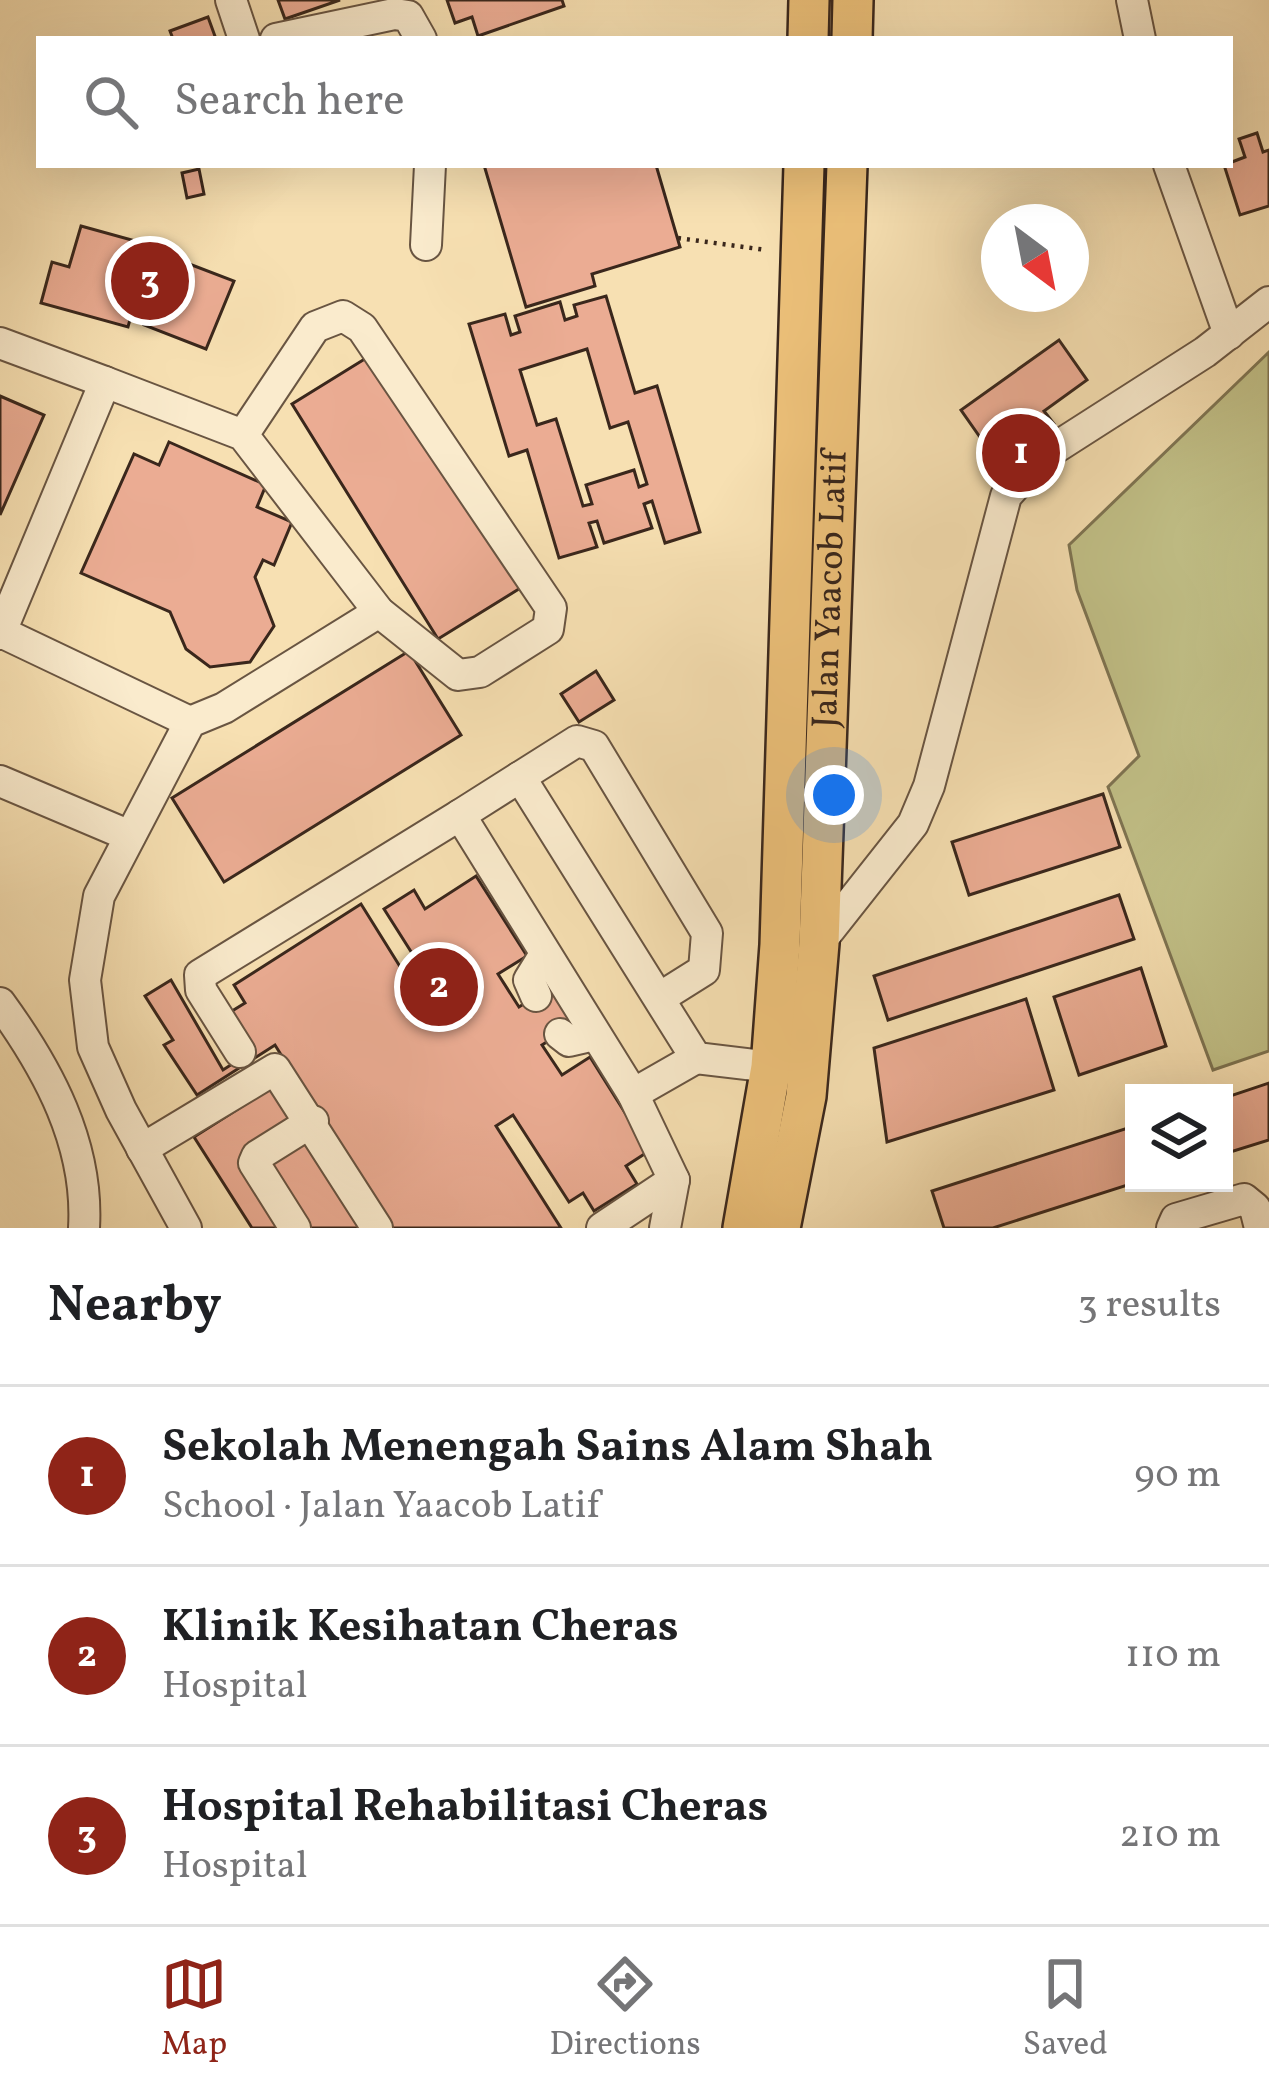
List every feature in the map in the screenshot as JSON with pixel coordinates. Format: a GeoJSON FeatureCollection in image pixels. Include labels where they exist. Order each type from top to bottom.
{"type":"FeatureCollection","features":[{"type":"Feature","properties":{"kind":"main road"},"geometry":{"type":"LineString","coordinates":[[808,36],[809,0]]}},
{"type":"Feature","properties":{"kind":"main road"},"geometry":{"type":"LineString","coordinates":[[852,36],[853,0]]}},
{"type":"Feature","properties":{"kind":"main road","name":"Jalan Yaacob Latif"},"geometry":{"type":"LineString","coordinates":[[743,1228],[771,1067],[781,924],[804,168]]}},
{"type":"Feature","properties":{"kind":"main road","name":"Jalan Yaacob Latif"},"geometry":{"type":"LineString","coordinates":[[780,1228],[806,1096],[819,943],[847,168]]}},
{"type":"Feature","properties":{"kind":"street"},"geometry":{"type":"LineString","coordinates":[[231,0],[243,36]]}},
{"type":"Feature","properties":{"kind":"street"},"geometry":{"type":"LineString","coordinates":[[1132,0],[1138,36]]}},
{"type":"Feature","properties":{"kind":"street"},"geometry":{"type":"LineString","coordinates":[[290,36],[394,14],[408,16],[420,36]]}},
{"type":"Feature","properties":{"kind":"street"},"geometry":{"type":"LineString","coordinates":[[426,245],[430,168]]}},
{"type":"Feature","properties":{"kind":"street"},"geometry":{"type":"LineString","coordinates":[[1170,168],[1229,334]]}},
{"type":"Feature","properties":{"kind":"street"},"geometry":{"type":"LineString","coordinates":[[819,943],[913,824],[929,786],[1006,496],[1041,457],[1229,334],[1269,302]]}},
{"type":"Feature","properties":{"kind":"street"},"geometry":{"type":"LineString","coordinates":[[0,343],[243,435],[379,612],[458,675],[480,672],[553,620],[551,608],[362,328],[343,316],[315,326],[243,435]]}},
{"type":"Feature","properties":{"kind":"street"},"geometry":{"type":"LineString","coordinates":[[105,382],[0,633],[190,722]]}},
{"type":"Feature","properties":{"kind":"street"},"geometry":{"type":"LineString","coordinates":[[186,1228],[93,1047],[85,980],[99,896],[190,722],[224,708],[379,612]]}},
{"type":"Feature","properties":{"kind":"street"},"geometry":{"type":"LineString","coordinates":[[240,1052],[201,990],[200,975],[577,741],[593,746],[707,933],[704,970],[661,997]]}},
{"type":"Feature","properties":{"kind":"street"},"geometry":{"type":"LineString","coordinates":[[520,777],[696,1058]]}},
{"type":"Feature","properties":{"kind":"street"},"geometry":{"type":"LineString","coordinates":[[0,781],[130,836]]}},
{"type":"Feature","properties":{"kind":"street"},"geometry":{"type":"LineString","coordinates":[[460,814],[633,1094],[674,1180],[665,1228]]}},
{"type":"Feature","properties":{"kind":"street"},"geometry":{"type":"LineString","coordinates":[[536,996],[529,980],[545,955]]}},
{"type":"Feature","properties":{"kind":"street"},"geometry":{"type":"LineString","coordinates":[[0,1003],[38,1060],[69,1123],[81,1163],[84,1228]]}},
{"type":"Feature","properties":{"kind":"street"},"geometry":{"type":"LineString","coordinates":[[560,1034],[569,1041],[595,1035]]}},
{"type":"Feature","properties":{"kind":"street"},"geometry":{"type":"LineString","coordinates":[[633,1094],[696,1058],[771,1067]]}},
{"type":"Feature","properties":{"kind":"street"},"geometry":{"type":"LineString","coordinates":[[142,1149],[275,1069],[313,1121],[377,1228]]}},
{"type":"Feature","properties":{"kind":"street"},"geometry":{"type":"LineString","coordinates":[[295,1228],[254,1163],[257,1156],[313,1121]]}},
{"type":"Feature","properties":{"kind":"street"},"geometry":{"type":"LineString","coordinates":[[602,1228],[674,1180]]}},
{"type":"Feature","properties":{"kind":"street"},"geometry":{"type":"LineString","coordinates":[[1172,1228],[1176,1219],[1244,1199],[1255,1208],[1260,1228]]}},
{"type":"Feature","properties":{"kind":"path"},"geometry":{"type":"LineString","coordinates":[[678,238],[758,249]]}},
{"type":"Feature","properties":{"kind":"shaded area"},"geometry":{"type":"Polygon","coordinates":[[[1269,352],[1269,1051],[1213,1070],[1108,787],[1139,756],[1077,590],[1069,545],[1269,352]]]}},
{"type":"Feature","properties":{"kind":"building"},"geometry":{"type":"Polygon","coordinates":[[[278,0],[340,0],[285,19],[278,0]]]}},
{"type":"Feature","properties":{"kind":"building"},"geometry":{"type":"Polygon","coordinates":[[[447,0],[562,0],[564,6],[478,36],[472,17],[455,23],[447,0]]]}},
{"type":"Feature","properties":{"kind":"building"},"geometry":{"type":"Polygon","coordinates":[[[208,17],[215,36],[172,36],[170,31],[208,17]]]}},
{"type":"Feature","properties":{"kind":"building"},"geometry":{"type":"Polygon","coordinates":[[[1257,133],[1263,152],[1269,150],[1269,206],[1240,215],[1225,168],[1233,168],[1233,162],[1245,157],[1239,139],[1257,133]]]}},
{"type":"Feature","properties":{"kind":"building"},"geometry":{"type":"Polygon","coordinates":[[[485,168],[657,168],[680,247],[592,274],[595,286],[526,307],[485,168]]]}},
{"type":"Feature","properties":{"kind":"building"},"geometry":{"type":"Polygon","coordinates":[[[199,169],[204,194],[187,198],[182,173],[199,169]]]}},
{"type":"Feature","properties":{"kind":"building"},"geometry":{"type":"Polygon","coordinates":[[[81,226],[150,245],[128,327],[41,303],[52,262],[69,267],[81,226]]]}},
{"type":"Feature","properties":{"kind":"building"},"geometry":{"type":"Polygon","coordinates":[[[171,257],[234,281],[206,349],[144,325],[171,257]]]}},
{"type":"Feature","properties":{"kind":"building"},"geometry":{"type":"Polygon","coordinates":[[[606,296],[635,393],[657,386],[700,532],[665,543],[652,501],[644,504],[652,528],[604,543],[597,521],[589,523],[597,547],[559,558],[527,450],[509,456],[469,324],[505,314],[511,335],[520,332],[515,316],[560,302],[565,320],[577,316],[574,305],[606,296]],[[587,349],[520,370],[537,425],[556,419],[583,506],[592,504],[586,485],[634,470],[639,487],[647,484],[628,422],[610,428],[587,349]]]}},
{"type":"Feature","properties":{"kind":"building"},"geometry":{"type":"Polygon","coordinates":[[[1059,340],[1087,380],[1044,411],[1054,424],[1035,438],[1026,424],[989,450],[961,410],[1059,340]]]}},
{"type":"Feature","properties":{"kind":"building"},"geometry":{"type":"Polygon","coordinates":[[[376,352],[522,587],[438,639],[292,404],[376,352]]]}},
{"type":"Feature","properties":{"kind":"building"},"geometry":{"type":"Polygon","coordinates":[[[0,396],[44,415],[0,515],[0,396]]]}},
{"type":"Feature","properties":{"kind":"building"},"geometry":{"type":"Polygon","coordinates":[[[169,442],[266,485],[257,507],[292,522],[274,565],[263,560],[255,577],[274,626],[250,662],[210,667],[186,649],[170,612],[81,573],[134,454],[159,465],[169,442]]]}},
{"type":"Feature","properties":{"kind":"building"},"geometry":{"type":"Polygon","coordinates":[[[409,651],[461,735],[224,882],[172,798],[409,651]]]}},
{"type":"Feature","properties":{"kind":"building"},"geometry":{"type":"Polygon","coordinates":[[[596,671],[614,700],[579,722],[561,694],[596,671]]]}},
{"type":"Feature","properties":{"kind":"building"},"geometry":{"type":"Polygon","coordinates":[[[1103,794],[1120,847],[969,895],[952,842],[1103,794]]]}},
{"type":"Feature","properties":{"kind":"building"},"geometry":{"type":"Polygon","coordinates":[[[476,876],[527,956],[498,974],[519,1007],[550,987],[574,1025],[542,1045],[562,1075],[590,1057],[649,1151],[626,1166],[637,1184],[594,1211],[583,1193],[569,1202],[513,1115],[496,1126],[561,1228],[252,1228],[194,1137],[293,1074],[275,1045],[197,1095],[164,1045],[173,1040],[145,996],[171,980],[223,1070],[243,1057],[219,1019],[245,1003],[234,985],[361,904],[414,989],[429,980],[384,909],[414,890],[425,909],[476,876]]]}},
{"type":"Feature","properties":{"kind":"building"},"geometry":{"type":"Polygon","coordinates":[[[1119,895],[1134,939],[888,1020],[874,976],[1119,895]]]}},
{"type":"Feature","properties":{"kind":"building"},"geometry":{"type":"Polygon","coordinates":[[[1141,968],[1166,1046],[1079,1075],[1054,997],[1141,968]]]}},
{"type":"Feature","properties":{"kind":"building"},"geometry":{"type":"Polygon","coordinates":[[[1026,999],[1054,1090],[887,1142],[874,1048],[1026,999]]]}},
{"type":"Feature","properties":{"kind":"building"},"geometry":{"type":"Polygon","coordinates":[[[1269,1083],[1269,1140],[1233,1151],[1233,1095],[1269,1083]]]}},
{"type":"Feature","properties":{"kind":"building"},"geometry":{"type":"Polygon","coordinates":[[[1125,1129],[1125,1186],[993,1228],[944,1228],[932,1191],[1125,1129]]]}},
{"type":"Feature","properties":{"kind":"place","name":"Hospital Rehabilitasi Cheras"},"geometry":{"type":"Point","coordinates":[150,281]}},
{"type":"Feature","properties":{"kind":"place","name":"Sekolah Menengah Sains Alam Shah"},"geometry":{"type":"Point","coordinates":[1021,453]}},
{"type":"Feature","properties":{"kind":"place","name":"Klinik Kesihatan Cheras"},"geometry":{"type":"Point","coordinates":[439,987]}}]}
